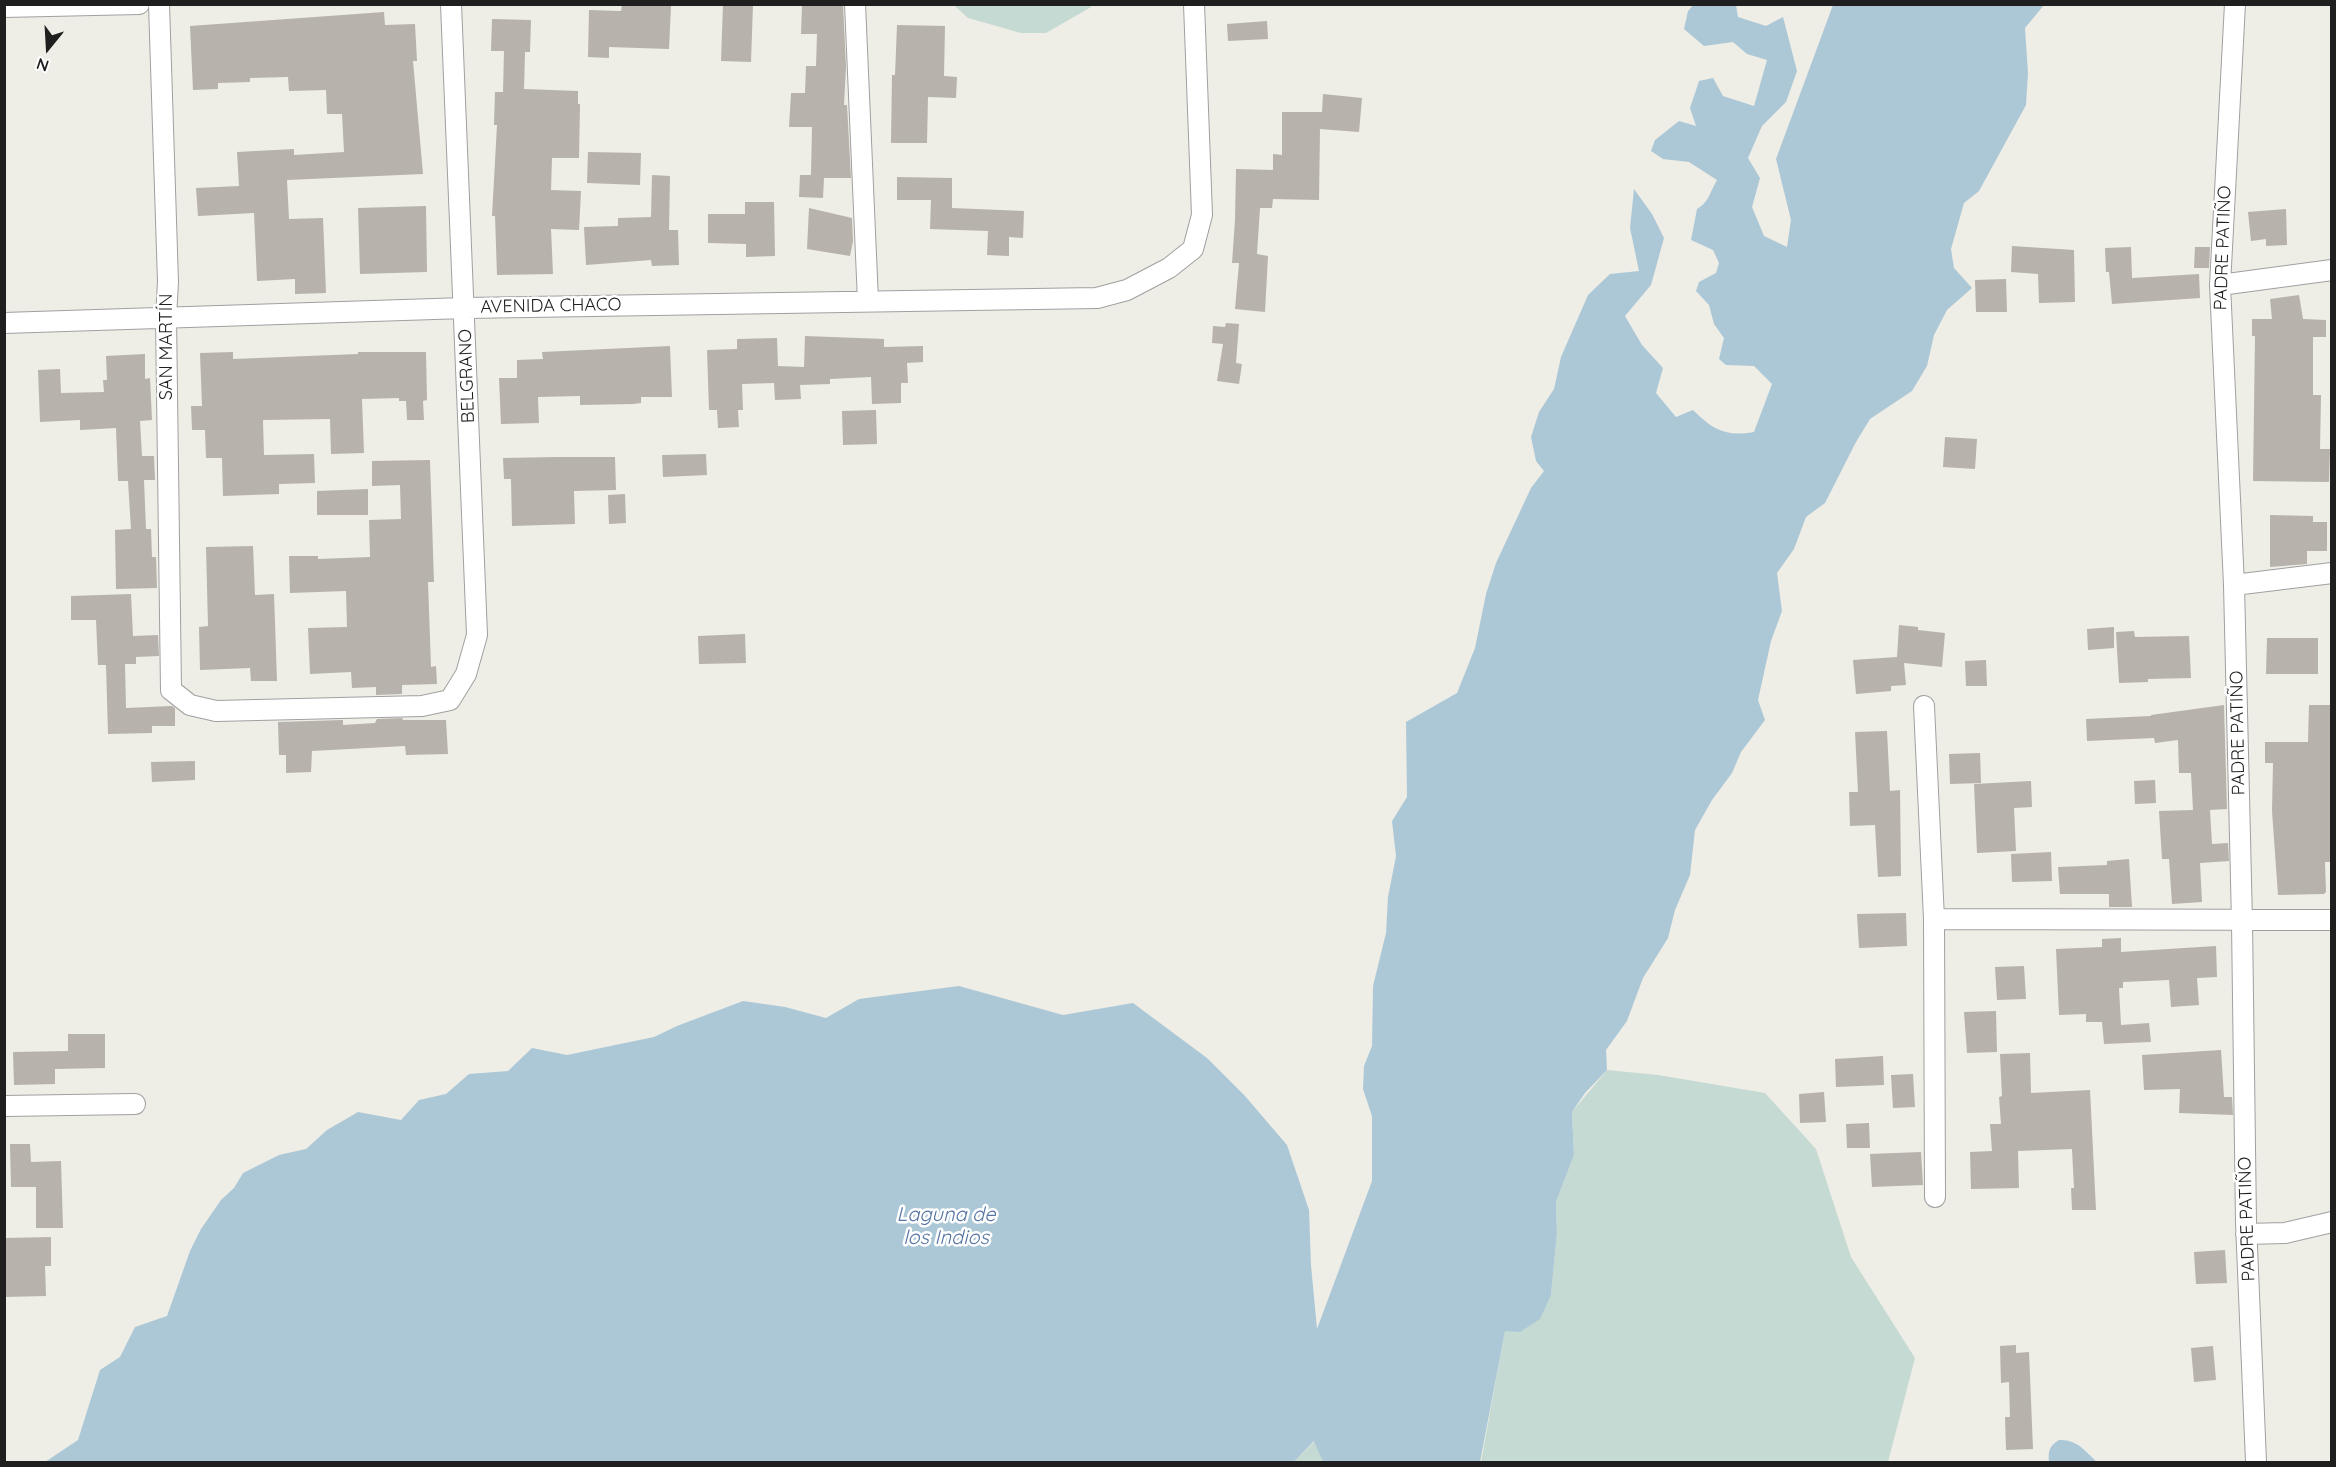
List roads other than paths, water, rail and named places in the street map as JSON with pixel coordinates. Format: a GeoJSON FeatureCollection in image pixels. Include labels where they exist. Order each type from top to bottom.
{"type":"FeatureCollection","features":[{"type":"Feature","properties":{"kind":"street"},"geometry":{"type":"LineString","coordinates":[[4,7],[139,4]]}},
{"type":"Feature","properties":{"kind":"street","name":"SAN MARTÍN"},"geometry":{"type":"LineString","coordinates":[[159,4],[168,282],[166,317],[171,690]]}},
{"type":"Feature","properties":{"kind":"street","name":"BELGRANO"},"geometry":{"type":"LineString","coordinates":[[171,690],[190,705],[216,711],[422,706],[450,700],[466,674],[477,634],[451,4]]}},
{"type":"Feature","properties":{"kind":"street"},"geometry":{"type":"LineString","coordinates":[[855,4],[868,301]]}},
{"type":"Feature","properties":{"kind":"street","name":"AVENIDA CHACO"},"geometry":{"type":"LineString","coordinates":[[4,323],[465,308],[1097,298],[1127,290],[1169,268],[1193,249],[1202,215],[1194,4]]}},
{"type":"Feature","properties":{"kind":"street","name":"PADRE PATIÑO"},"geometry":{"type":"LineString","coordinates":[[2235,4],[2220,285],[2234,585],[2247,1234],[2256,1462]]}},
{"type":"Feature","properties":{"kind":"street"},"geometry":{"type":"LineString","coordinates":[[2220,285],[2331,270]]}},
{"type":"Feature","properties":{"kind":"street"},"geometry":{"type":"LineString","coordinates":[[2234,585],[2331,573]]}},
{"type":"Feature","properties":{"kind":"street"},"geometry":{"type":"LineString","coordinates":[[1924,706],[1934,919],[1935,1197]]}},
{"type":"Feature","properties":{"kind":"street"},"geometry":{"type":"LineString","coordinates":[[1934,919],[2242,922],[2331,920]]}},
{"type":"Feature","properties":{"kind":"street"},"geometry":{"type":"LineString","coordinates":[[4,1106],[135,1104]]}},
{"type":"Feature","properties":{"kind":"street"},"geometry":{"type":"LineString","coordinates":[[2247,1234],[2285,1233],[2331,1222]]}},
{"type":"Feature","properties":{"kind":"water","name":"Laguna de los Indios"},"geometry":{"type":"Polygon","coordinates":[[[1694,4],[1736,5],[1738,17],[1766,26],[1783,17],[1797,71],[1786,102],[1762,126],[1748,158],[1760,178],[1752,207],[1764,236],[1787,247],[1791,220],[1776,159],[1833,5],[2044,5],[2025,28],[2028,73],[2026,105],[1979,191],[1964,203],[1951,249],[1954,268],[1972,288],[1947,310],[1934,335],[1927,366],[1912,391],[1870,419],[1825,503],[1806,517],[1794,549],[1777,573],[1782,611],[1771,641],[1758,700],[1765,720],[1741,752],[1732,773],[1712,800],[1695,830],[1690,875],[1675,910],[1668,938],[1643,978],[1627,1021],[1606,1050],[1607,1070],[1585,1093],[1572,1112],[1574,1155],[1556,1202],[1557,1233],[1551,1295],[1540,1319],[1520,1332],[1505,1331],[1480,1462],[1323,1462],[1314,1441],[1294,1462],[45,1462],[78,1440],[100,1370],[120,1357],[135,1327],[167,1316],[190,1251],[201,1229],[221,1200],[234,1188],[243,1173],[279,1155],[306,1149],[327,1130],[358,1112],[401,1120],[419,1100],[446,1094],[469,1074],[508,1071],[532,1048],[567,1055],[654,1037],[743,1001],[785,1007],[826,1018],[859,999],[959,986],[1063,1015],[1133,1003],[1207,1058],[1245,1096],[1287,1145],[1309,1210],[1317,1329],[1372,1181],[1372,1116],[1363,1089],[1364,1066],[1372,1046],[1373,986],[1386,933],[1388,897],[1396,856],[1392,821],[1407,797],[1406,722],[1457,693],[1475,648],[1486,594],[1496,563],[1531,488],[1544,471],[1536,461],[1531,437],[1539,412],[1554,389],[1561,357],[1588,295],[1610,274],[1639,271],[1630,228],[1634,189],[1652,214],[1664,238],[1651,285],[1625,316],[1642,345],[1663,368],[1656,393],[1676,417],[1693,410],[1707,423],[1720,430],[1728,433],[1744,433],[1754,432],[1772,384],[1754,366],[1726,365],[1719,359],[1724,338],[1714,324],[1709,305],[1696,291],[1699,282],[1716,273],[1719,263],[1713,250],[1691,240],[1697,209],[1707,200],[1717,180],[1689,162],[1663,159],[1651,151],[1655,140],[1679,121],[1696,126],[1690,108],[1699,81],[1713,78],[1723,96],[1754,106],[1767,60],[1747,54],[1733,42],[1704,46],[1684,29],[1688,11],[1694,4]]]}},
{"type":"Feature","properties":{"kind":"water"},"geometry":{"type":"Polygon","coordinates":[[[2059,1440],[2071,1441],[2097,1462],[2049,1462],[2050,1449],[2059,1440]]]}}]}
